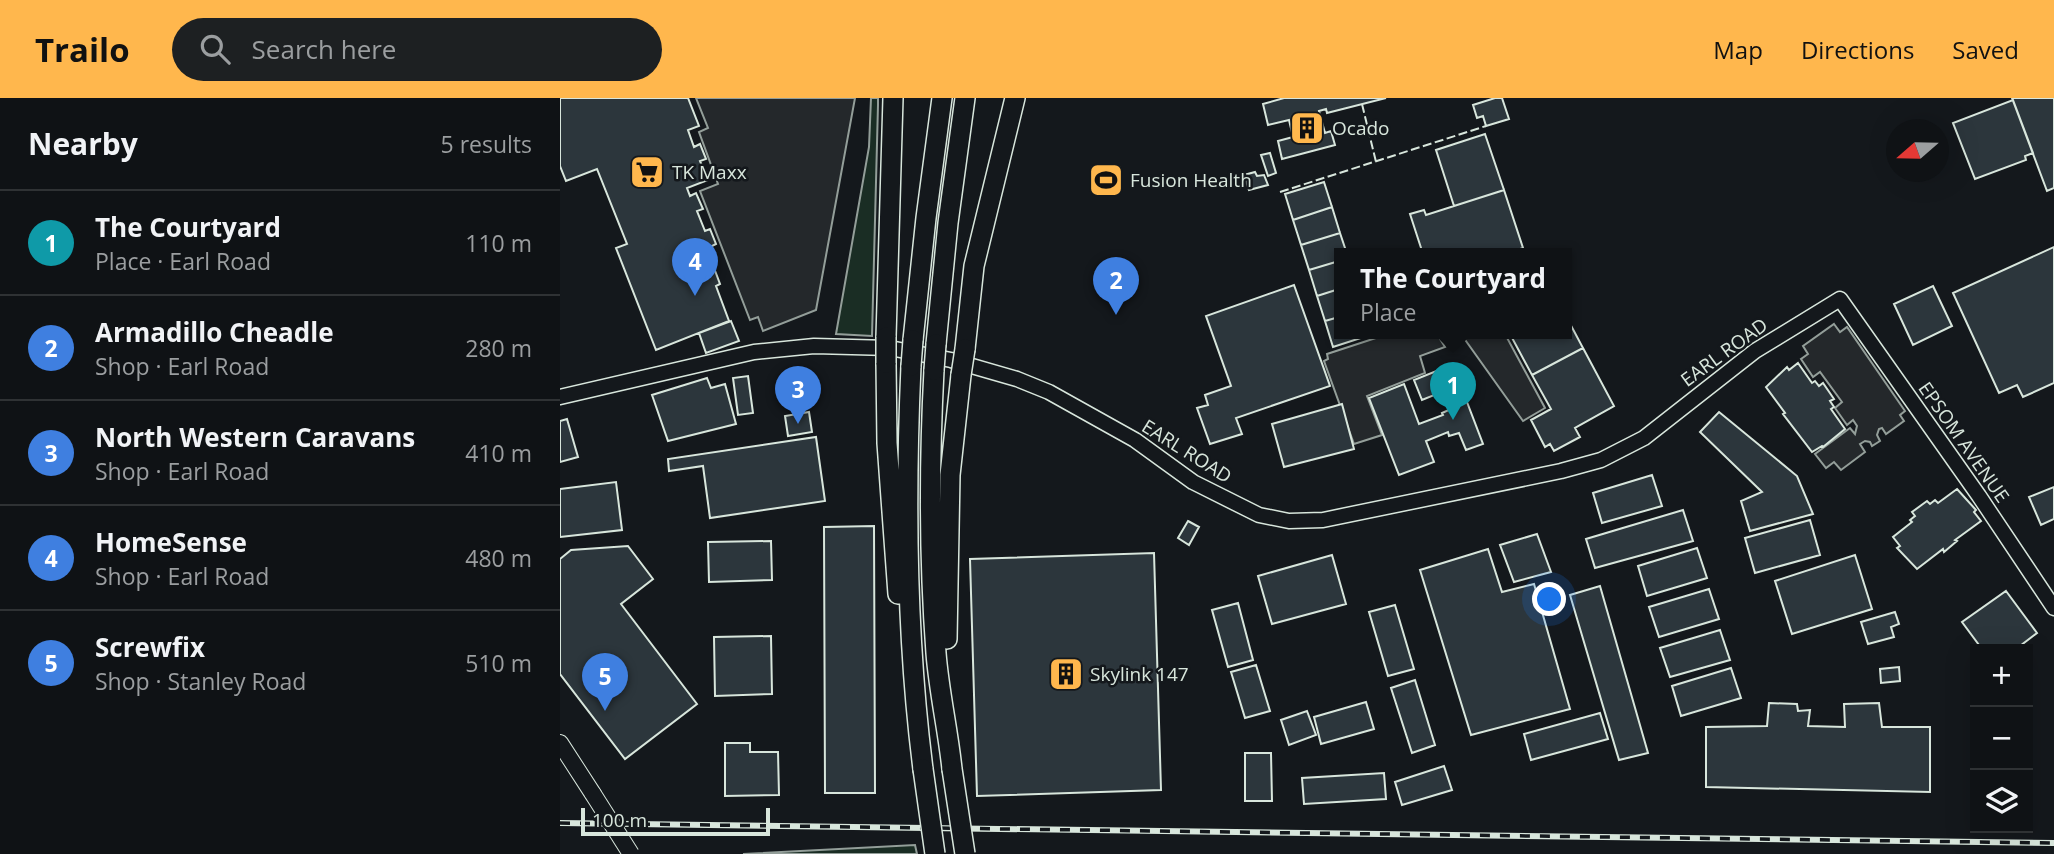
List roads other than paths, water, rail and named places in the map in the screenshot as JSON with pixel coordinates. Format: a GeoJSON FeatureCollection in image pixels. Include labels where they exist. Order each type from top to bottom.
{"type":"FeatureCollection","features":[{"type":"Feature","properties":{"kind":"highway"},"geometry":{"type":"LineString","coordinates":[[892,98],[886,337],[887,443],[895,565],[935,854]]}},
{"type":"Feature","properties":{"kind":"highway"},"geometry":{"type":"LineString","coordinates":[[922,762],[911,615],[908,441],[911,366],[926,218],[942,98]]}},
{"type":"Feature","properties":{"kind":"highway"},"geometry":{"type":"LineString","coordinates":[[965,98],[948,223],[936,344],[931,432],[936,654],[965,854]]}},
{"type":"Feature","properties":{"kind":"highway"},"geometry":{"type":"LineString","coordinates":[[951,762],[947,654],[950,475],[974,266],[1016,98]]}},
{"type":"Feature","properties":{"kind":"main road"},"geometry":{"type":"LineString","coordinates":[[560,743],[631,854]]}},
{"type":"Feature","properties":{"kind":"street","name":"EARL ROAD"},"geometry":{"type":"LineString","coordinates":[[560,397],[754,352],[797,347],[890,348],[963,363],[1049,391],[1135,440],[1193,482],[1259,516],[1289,521],[1323,520],[1553,473],[1610,456],[1644,438],[1755,351],[1840,299]]}},
{"type":"Feature","properties":{"kind":"street","name":"EPSOM AVENUE"},"geometry":{"type":"LineString","coordinates":[[1840,299],[1979,496],[2054,608]]}},
{"type":"Feature","properties":{"kind":"railway"},"geometry":{"type":"LineString","coordinates":[[560,823],[2054,843]]}},
{"type":"Feature","properties":{"kind":"place","name":"Ocado"},"geometry":{"type":"Point","coordinates":[1307,128]}},
{"type":"Feature","properties":{"kind":"place","name":"TK Maxx"},"geometry":{"type":"Point","coordinates":[647,172]}},
{"type":"Feature","properties":{"kind":"place","name":"Fusion Health"},"geometry":{"type":"Point","coordinates":[1106,180]}},
{"type":"Feature","properties":{"kind":"place","name":"HomeSense"},"geometry":{"type":"Point","coordinates":[695,296]}},
{"type":"Feature","properties":{"kind":"place","name":"Armadillo Cheadle"},"geometry":{"type":"Point","coordinates":[1116,315]}},
{"type":"Feature","properties":{"kind":"place","name":"The Courtyard"},"geometry":{"type":"Point","coordinates":[1453,420]}},
{"type":"Feature","properties":{"kind":"place","name":"North Western Caravans"},"geometry":{"type":"Point","coordinates":[798,424]}},
{"type":"Feature","properties":{"kind":"place","name":"Skylink 147"},"geometry":{"type":"Point","coordinates":[1066,674]}},
{"type":"Feature","properties":{"kind":"place","name":"Screwfix"},"geometry":{"type":"Point","coordinates":[605,711]}}]}
